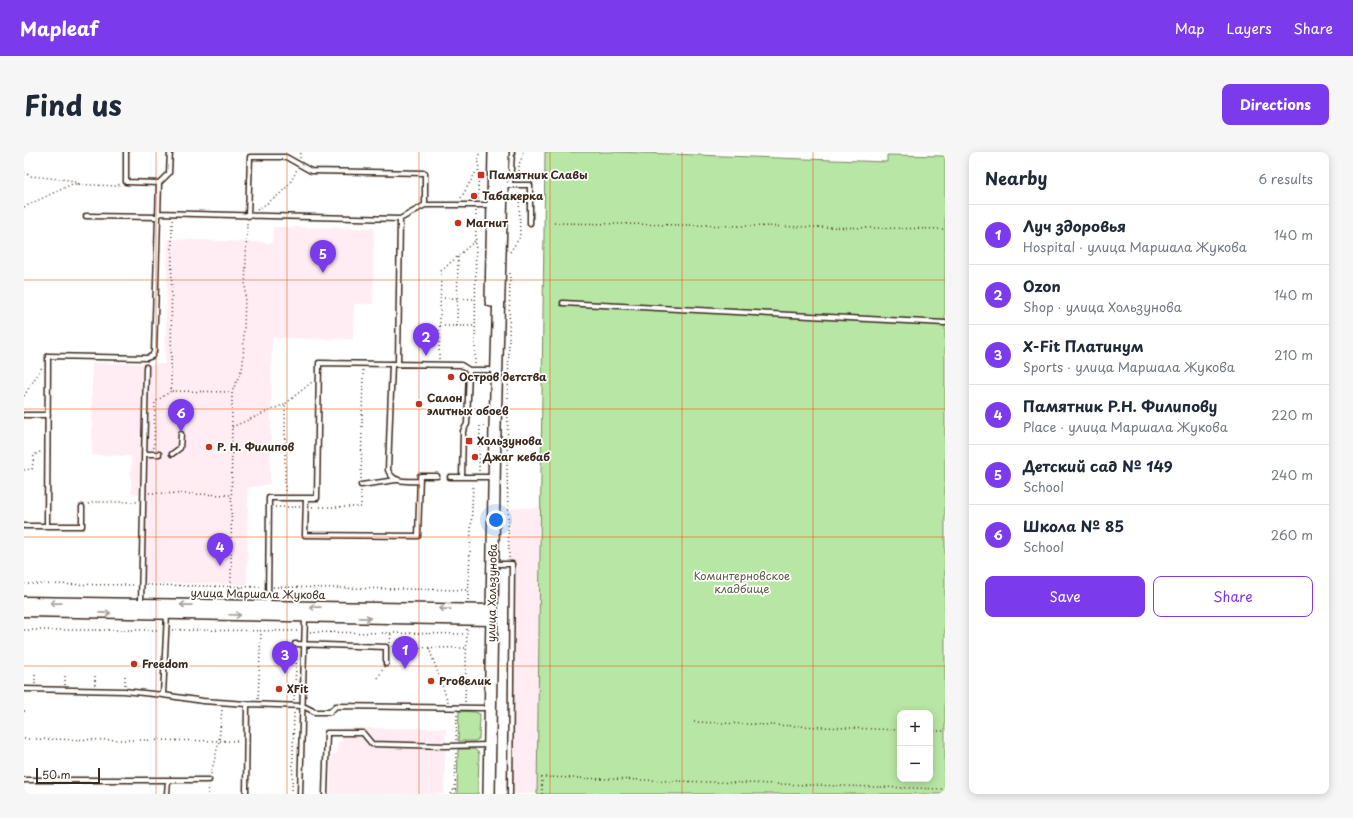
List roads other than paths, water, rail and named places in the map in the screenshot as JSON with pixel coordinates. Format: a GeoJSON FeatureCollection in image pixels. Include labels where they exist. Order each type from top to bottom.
{"type":"FeatureCollection","features":[{"type":"Feature","properties":{"kind":"main road","name":"улица Хользунова"},"geometry":{"type":"LineString","coordinates":[[481,794],[486,745],[488,477],[494,152]]}},
{"type":"Feature","properties":{"kind":"main road","name":"улица Хользунова"},"geometry":{"type":"LineString","coordinates":[[489,794],[483,708],[488,615],[493,564],[506,185],[503,152]]}},
{"type":"Feature","properties":{"kind":"street","name":"улица Маршала Жукова"},"geometry":{"type":"LineString","coordinates":[[24,602],[141,604],[167,609],[305,617],[488,615]]}},
{"type":"Feature","properties":{"kind":"street","name":"улица Маршала Жукова"},"geometry":{"type":"LineString","coordinates":[[24,611],[268,606],[467,615]]}},
{"type":"Feature","properties":{"kind":"lane"},"geometry":{"type":"LineString","coordinates":[[126,152],[126,182],[159,183]]}},
{"type":"Feature","properties":{"kind":"lane"},"geometry":{"type":"LineString","coordinates":[[47,526],[48,356],[147,358],[152,356],[154,352],[159,183],[169,173],[170,152]]}},
{"type":"Feature","properties":{"kind":"lane"},"geometry":{"type":"LineString","coordinates":[[512,152],[506,185],[530,185],[530,223]]}},
{"type":"Feature","properties":{"kind":"lane"},"geometry":{"type":"LineString","coordinates":[[248,216],[250,157],[286,157],[311,172],[425,173],[425,205]]}},
{"type":"Feature","properties":{"kind":"lane"},"geometry":{"type":"LineString","coordinates":[[86,216],[158,215],[172,213],[400,219],[425,205],[493,205]]}},
{"type":"Feature","properties":{"kind":"lane"},"geometry":{"type":"LineString","coordinates":[[398,364],[400,219]]}},
{"type":"Feature","properties":{"kind":"lane"},"geometry":{"type":"LineString","coordinates":[[563,303],[945,323]]}},
{"type":"Feature","properties":{"kind":"lane"},"geometry":{"type":"LineString","coordinates":[[268,606],[269,498],[317,498],[319,363],[439,364],[461,365],[469,370],[490,370]]}},
{"type":"Feature","properties":{"kind":"lane"},"geometry":{"type":"LineString","coordinates":[[392,364],[388,470],[390,475],[396,480]]}},
{"type":"Feature","properties":{"kind":"lane"},"geometry":{"type":"LineString","coordinates":[[141,604],[146,367]]}},
{"type":"Feature","properties":{"kind":"lane"},"geometry":{"type":"LineString","coordinates":[[462,477],[463,431],[467,424],[469,370]]}},
{"type":"Feature","properties":{"kind":"lane"},"geometry":{"type":"LineString","coordinates":[[24,415],[48,415]]}},
{"type":"Feature","properties":{"kind":"lane"},"geometry":{"type":"LineString","coordinates":[[172,454],[180,448],[181,434]]}},
{"type":"Feature","properties":{"kind":"lane"},"geometry":{"type":"LineString","coordinates":[[144,454],[156,454]]}},
{"type":"Feature","properties":{"kind":"lane"},"geometry":{"type":"LineString","coordinates":[[306,498],[305,534],[418,536],[420,476],[437,476]]}},
{"type":"Feature","properties":{"kind":"lane"},"geometry":{"type":"LineString","coordinates":[[450,477],[488,477]]}},
{"type":"Feature","properties":{"kind":"lane"},"geometry":{"type":"LineString","coordinates":[[361,485],[396,480],[420,481]]}},
{"type":"Feature","properties":{"kind":"lane"},"geometry":{"type":"LineString","coordinates":[[24,526],[82,526],[82,507]]}},
{"type":"Feature","properties":{"kind":"lane"},"geometry":{"type":"LineString","coordinates":[[493,564],[512,564],[510,794]]}},
{"type":"Feature","properties":{"kind":"lane"},"geometry":{"type":"LineString","coordinates":[[163,695],[167,609]]}},
{"type":"Feature","properties":{"kind":"lane"},"geometry":{"type":"LineString","coordinates":[[300,794],[305,617]]}},
{"type":"Feature","properties":{"kind":"lane"},"geometry":{"type":"LineString","coordinates":[[296,644],[386,647],[386,664]]}},
{"type":"Feature","properties":{"kind":"lane"},"geometry":{"type":"LineString","coordinates":[[24,689],[124,691],[203,701],[294,705],[303,706],[315,712],[330,712],[336,706],[483,708]]}},
{"type":"Feature","properties":{"kind":"lane"},"geometry":{"type":"LineString","coordinates":[[246,794],[247,704]]}},
{"type":"Feature","properties":{"kind":"lane"},"geometry":{"type":"LineString","coordinates":[[324,794],[327,733],[363,733],[372,744],[486,745]]}},
{"type":"Feature","properties":{"kind":"lane"},"geometry":{"type":"LineString","coordinates":[[24,780],[209,780]]}},
{"type":"Feature","properties":{"kind":"lane"},"geometry":{"type":"LineString","coordinates":[[167,794],[168,780]]}},
{"type":"Feature","properties":{"kind":"place","name":"Памятник Славы"},"geometry":{"type":"Point","coordinates":[481,175]}},
{"type":"Feature","properties":{"kind":"place","name":"Табакерка"},"geometry":{"type":"Point","coordinates":[474,196]}},
{"type":"Feature","properties":{"kind":"place","name":"Магнит"},"geometry":{"type":"Point","coordinates":[458,223]}},
{"type":"Feature","properties":{"kind":"place","name":"Детский сад № 149"},"geometry":{"type":"Point","coordinates":[323,273]}},
{"type":"Feature","properties":{"kind":"place","name":"Ozon"},"geometry":{"type":"Point","coordinates":[426,356]}},
{"type":"Feature","properties":{"kind":"place","name":"Остров детства"},"geometry":{"type":"Point","coordinates":[451,377]}},
{"type":"Feature","properties":{"kind":"place","name":"Салон элитных обоев"},"geometry":{"type":"Point","coordinates":[419,404]}},
{"type":"Feature","properties":{"kind":"place","name":"Школа № 85"},"geometry":{"type":"Point","coordinates":[181,432]}},
{"type":"Feature","properties":{"kind":"place","name":"Хользунова"},"geometry":{"type":"Point","coordinates":[469,441]}},
{"type":"Feature","properties":{"kind":"place","name":"Р. Н. Филипов"},"geometry":{"type":"Point","coordinates":[209,447]}},
{"type":"Feature","properties":{"kind":"place","name":"Джаг кебаб"},"geometry":{"type":"Point","coordinates":[475,457]}},
{"type":"Feature","properties":{"kind":"place","name":"Памятник Р.Н. Филипову"},"geometry":{"type":"Point","coordinates":[220,566]}},
{"type":"Feature","properties":{"kind":"place","name":"Freedom"},"geometry":{"type":"Point","coordinates":[134,664]}},
{"type":"Feature","properties":{"kind":"place","name":"Луч здоровья"},"geometry":{"type":"Point","coordinates":[405,669]}},
{"type":"Feature","properties":{"kind":"place","name":"X-Fit Платинум"},"geometry":{"type":"Point","coordinates":[285,674]}},
{"type":"Feature","properties":{"kind":"place","name":"Proвелик"},"geometry":{"type":"Point","coordinates":[431,681]}},
{"type":"Feature","properties":{"kind":"place","name":"XFit"},"geometry":{"type":"Point","coordinates":[279,689]}},
{"type":"Feature","properties":{"kind":"park label","name":"Коминтерновское кладбище"},"geometry":{"type":"Point","coordinates":[742,582]}}]}
